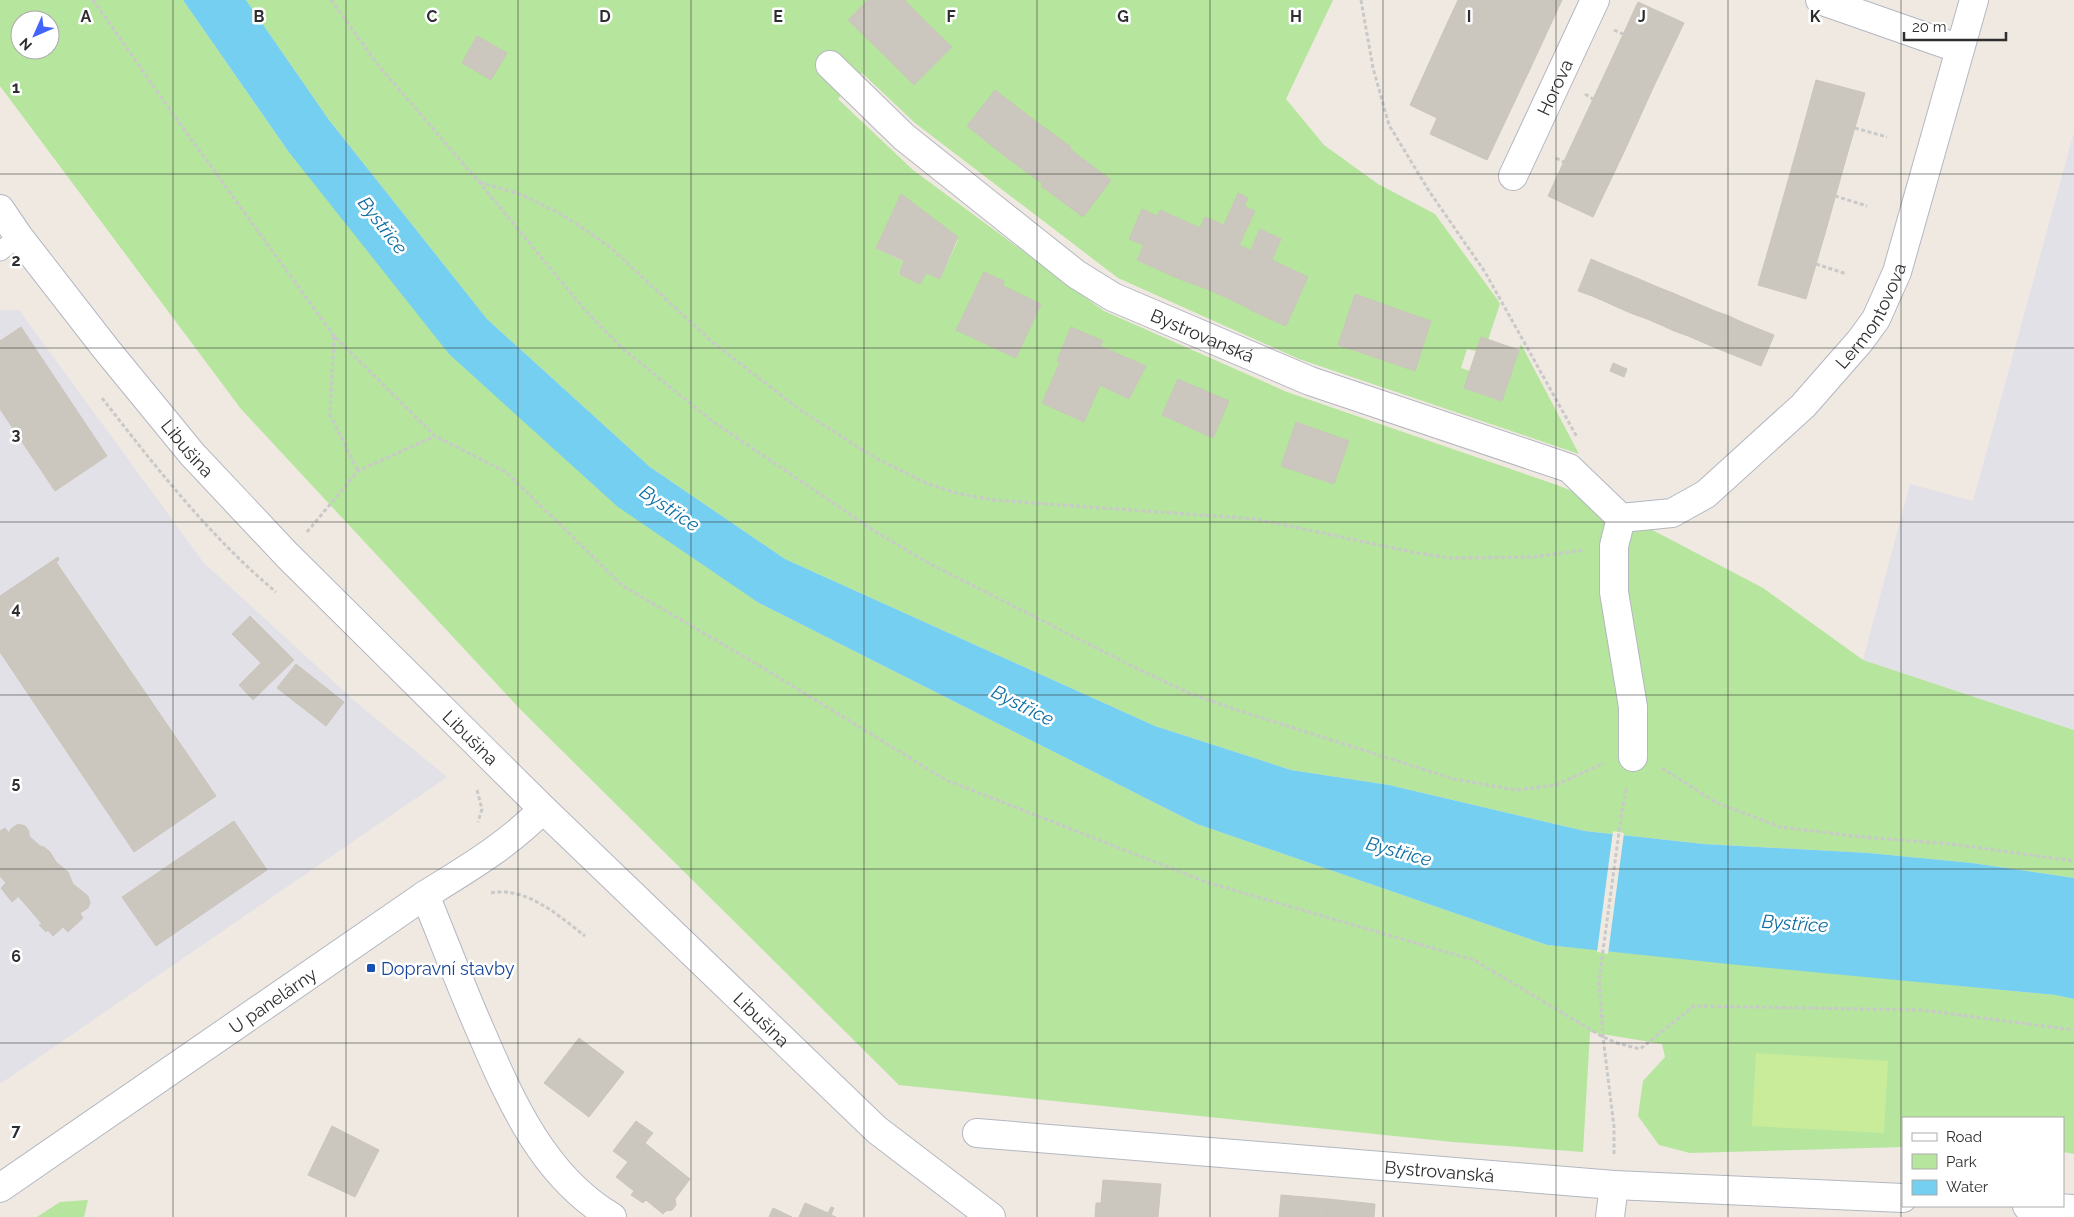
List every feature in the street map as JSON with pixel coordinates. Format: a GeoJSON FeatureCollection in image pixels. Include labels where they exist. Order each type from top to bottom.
{"type":"FeatureCollection","features":[{"type":"Feature","properties":{"kind":"street","name":"Horova"},"geometry":{"type":"LineString","coordinates":[[1513,176],[1595,0]]}},
{"type":"Feature","properties":{"kind":"street"},"geometry":{"type":"LineString","coordinates":[[1820,0],[1960,49]]}},
{"type":"Feature","properties":{"kind":"street","name":"Lermontovova"},"geometry":{"type":"LineString","coordinates":[[1621,518],[1672,513],[1706,494],[1803,406],[1865,334],[1879,312],[1897,272],[1974,0]]}},
{"type":"Feature","properties":{"kind":"street","name":"Bystrovanská"},"geometry":{"type":"LineString","coordinates":[[830,65],[904,137],[1076,274],[1113,296],[1310,381],[1569,468],[1621,518]]}},
{"type":"Feature","properties":{"kind":"street","name":"Libušina"},"geometry":{"type":"LineString","coordinates":[[0,209],[10,244],[106,349],[192,454],[287,555],[543,809],[877,1130],[991,1217]]}},
{"type":"Feature","properties":{"kind":"street"},"geometry":{"type":"LineString","coordinates":[[1621,518],[1614,546],[1614,592],[1633,706],[1633,757]]}},
{"type":"Feature","properties":{"kind":"street","name":"U panelárny"},"geometry":{"type":"LineString","coordinates":[[0,1188],[425,895],[494,852],[525,828],[543,809]]}},
{"type":"Feature","properties":{"kind":"street"},"geometry":{"type":"LineString","coordinates":[[425,895],[496,1068],[531,1134],[558,1171],[587,1199],[612,1217]]}},
{"type":"Feature","properties":{"kind":"street","name":"Bystrovanská"},"geometry":{"type":"LineString","coordinates":[[977,1133],[1614,1185],[1902,1198]]}},
{"type":"Feature","properties":{"kind":"street"},"geometry":{"type":"LineString","coordinates":[[1610,1217],[1614,1185]]}},
{"type":"Feature","properties":{"kind":"street"},"geometry":{"type":"LineString","coordinates":[[2043,1207],[2074,1209]]}},
{"type":"Feature","properties":{"kind":"path"},"geometry":{"type":"LineString","coordinates":[[93,0],[172,114],[334,336],[435,436],[506,472],[623,586],[760,666],[946,780],[1206,882],[1474,960],[1603,1037],[1640,1049],[1694,1006],[1922,1010],[2074,1030]]}},
{"type":"Feature","properties":{"kind":"path"},"geometry":{"type":"LineString","coordinates":[[332,0],[378,65],[579,302],[616,342],[662,382],[712,422],[876,532],[932,565],[1144,672],[1189,693],[1237,710],[1454,779],[1516,790],[1556,785],[1609,761],[1633,757],[1648,760],[1715,802],[1780,827],[1863,837],[1951,844],[2074,860]]}},
{"type":"Feature","properties":{"kind":"path"},"geometry":{"type":"LineString","coordinates":[[1361,2],[1373,68],[1389,125],[1430,191],[1485,272],[1579,440]]}},
{"type":"Feature","properties":{"kind":"path"},"geometry":{"type":"LineString","coordinates":[[1855,128],[1886,137]]}},
{"type":"Feature","properties":{"kind":"path"},"geometry":{"type":"LineString","coordinates":[[479,182],[522,195],[559,213],[584,229],[611,248],[710,341],[799,409],[876,458],[926,483],[956,494],[993,500],[1256,519],[1417,553],[1452,558],[1533,557],[1614,546]]}},
{"type":"Feature","properties":{"kind":"path"},"geometry":{"type":"LineString","coordinates":[[1835,196],[1866,206]]}},
{"type":"Feature","properties":{"kind":"path"},"geometry":{"type":"LineString","coordinates":[[1816,264],[1847,274]]}},
{"type":"Feature","properties":{"kind":"path"},"geometry":{"type":"LineString","coordinates":[[334,336],[330,415],[358,471]]}},
{"type":"Feature","properties":{"kind":"path"},"geometry":{"type":"LineString","coordinates":[[324,513],[358,471],[435,436]]}},
{"type":"Feature","properties":{"kind":"path"},"geometry":{"type":"LineString","coordinates":[[476,826],[482,809],[477,787]]}},
{"type":"Feature","properties":{"kind":"path"},"geometry":{"type":"LineString","coordinates":[[1614,1127],[1603,1037],[1599,980],[1622,810]]}},
{"type":"Feature","properties":{"kind":"path"},"geometry":{"type":"LineString","coordinates":[[483,897],[500,891],[512,892],[530,899],[557,915],[585,936]]}},
{"type":"Feature","properties":{"kind":"shaded area"},"geometry":{"type":"Polygon","coordinates":[[[2074,132],[2074,730],[1863,660],[1910,484],[1973,501],[2074,132]]]}},
{"type":"Feature","properties":{"kind":"shaded area"},"geometry":{"type":"Polygon","coordinates":[[[0,310],[19,310],[204,563],[358,704],[447,777],[0,1084],[0,310]]]}},
{"type":"Feature","properties":{"kind":"green space"},"geometry":{"type":"Polygon","coordinates":[[[0,0],[183,0],[288,151],[759,603],[1197,824],[1547,945],[2055,995],[2074,999],[2074,1154],[2064,1152],[2064,1117],[1902,1117],[1902,1147],[1690,1153],[1659,1145],[1638,1116],[1643,1081],[1665,1057],[1662,1044],[1590,1032],[1583,1152],[1453,1142],[899,1085],[520,709],[241,409],[0,86],[0,0]]]}},
{"type":"Feature","properties":{"kind":"green space"},"geometry":{"type":"Polygon","coordinates":[[[246,0],[1333,0],[1286,99],[1324,145],[1378,184],[1435,214],[1497,299],[1500,304],[1488,340],[1476,351],[1467,349],[1461,368],[1470,371],[1464,388],[1502,401],[1521,344],[1579,454],[1299,359],[1118,278],[915,123],[862,73],[838,99],[913,170],[1104,311],[1287,392],[1557,485],[1599,502],[1763,588],[1863,660],[2074,730],[2074,878],[1972,863],[1869,853],[1704,844],[1585,831],[1389,785],[1291,770],[1155,726],[785,559],[650,467],[487,319],[329,120],[246,0]],[[901,196],[876,248],[904,262],[898,274],[920,284],[926,273],[940,279],[958,240],[901,196]]]}},
{"type":"Feature","properties":{"kind":"green space"},"geometry":{"type":"Polygon","coordinates":[[[1756,1053],[1888,1061],[1884,1133],[1752,1126],[1756,1053]]]}},
{"type":"Feature","properties":{"kind":"green space"},"geometry":{"type":"Polygon","coordinates":[[[88,1200],[84,1217],[37,1217],[60,1202],[88,1200]]]}},
{"type":"Feature","properties":{"kind":"water","name":"Bystřice"},"geometry":{"type":"Polygon","coordinates":[[[183,0],[246,0],[329,120],[487,319],[650,467],[785,559],[1155,726],[1291,770],[1389,785],[1585,831],[1704,844],[1869,853],[1972,863],[2074,878],[2074,999],[2055,995],[1547,945],[1197,824],[759,603],[618,507],[449,354],[288,151],[183,0]]]}},
{"type":"Feature","properties":{"kind":"pier"},"geometry":{"type":"Polygon","coordinates":[[[1613,831],[1624,833],[1608,954],[1597,952],[1613,831]]]}},
{"type":"Feature","properties":{"kind":"building"},"geometry":{"type":"Polygon","coordinates":[[[868,0],[905,0],[918,14],[881,52],[848,20],[868,0]]]}},
{"type":"Feature","properties":{"kind":"building"},"geometry":{"type":"Polygon","coordinates":[[[1458,0],[1562,0],[1531,67],[1445,28],[1458,0]]]}},
{"type":"Feature","properties":{"kind":"building"},"geometry":{"type":"Polygon","coordinates":[[[1638,2],[1684,23],[1653,88],[1608,67],[1638,2]]]}},
{"type":"Feature","properties":{"kind":"building"},"geometry":{"type":"Polygon","coordinates":[[[918,14],[952,47],[914,85],[881,52],[918,14]]]}},
{"type":"Feature","properties":{"kind":"building"},"geometry":{"type":"Polygon","coordinates":[[[1445,28],[1531,67],[1487,160],[1430,134],[1437,118],[1410,105],[1445,28]]]}},
{"type":"Feature","properties":{"kind":"building"},"geometry":{"type":"Polygon","coordinates":[[[477,36],[507,53],[491,80],[462,63],[477,36]]]}},
{"type":"Feature","properties":{"kind":"building"},"geometry":{"type":"Polygon","coordinates":[[[1608,67],[1653,88],[1624,152],[1578,131],[1608,67]]]}},
{"type":"Feature","properties":{"kind":"building"},"geometry":{"type":"Polygon","coordinates":[[[1816,80],[1865,93],[1845,162],[1797,149],[1816,80]]]}},
{"type":"Feature","properties":{"kind":"building"},"geometry":{"type":"Polygon","coordinates":[[[995,90],[1034,120],[1006,157],[967,126],[995,90]]]}},
{"type":"Feature","properties":{"kind":"building"},"geometry":{"type":"Polygon","coordinates":[[[1034,120],[1071,147],[1043,184],[1006,157],[1034,120]]]}},
{"type":"Feature","properties":{"kind":"building"},"geometry":{"type":"Polygon","coordinates":[[[1578,131],[1624,152],[1593,217],[1548,196],[1578,131]]]}},
{"type":"Feature","properties":{"kind":"building"},"geometry":{"type":"Polygon","coordinates":[[[1070,149],[1111,180],[1083,217],[1041,186],[1070,149]]]}},
{"type":"Feature","properties":{"kind":"building"},"geometry":{"type":"Polygon","coordinates":[[[1797,149],[1845,162],[1826,230],[1778,216],[1797,149]]]}},
{"type":"Feature","properties":{"kind":"building"},"geometry":{"type":"Polygon","coordinates":[[[1238,193],[1248,198],[1207,289],[1177,278],[1205,217],[1224,225],[1238,193]]]}},
{"type":"Feature","properties":{"kind":"building"},"geometry":{"type":"Polygon","coordinates":[[[901,194],[958,237],[940,279],[926,273],[920,284],[899,274],[904,261],[876,248],[901,194]]]}},
{"type":"Feature","properties":{"kind":"building"},"geometry":{"type":"Polygon","coordinates":[[[1244,206],[1255,211],[1239,245],[1250,250],[1229,299],[1207,289],[1244,206]]]}},
{"type":"Feature","properties":{"kind":"building"},"geometry":{"type":"Polygon","coordinates":[[[1142,209],[1157,216],[1143,245],[1129,239],[1142,209]]]}},
{"type":"Feature","properties":{"kind":"building"},"geometry":{"type":"Polygon","coordinates":[[[1160,210],[1200,228],[1177,278],[1137,260],[1160,210]]]}},
{"type":"Feature","properties":{"kind":"building"},"geometry":{"type":"Polygon","coordinates":[[[1778,216],[1826,230],[1806,299],[1758,285],[1778,216]]]}},
{"type":"Feature","properties":{"kind":"building"},"geometry":{"type":"Polygon","coordinates":[[[1260,229],[1281,239],[1250,310],[1229,299],[1260,229]]]}},
{"type":"Feature","properties":{"kind":"building"},"geometry":{"type":"Polygon","coordinates":[[[1591,259],[1605,265],[1592,296],[1578,291],[1591,259]]]}},
{"type":"Feature","properties":{"kind":"building"},"geometry":{"type":"Polygon","coordinates":[[[1272,260],[1308,277],[1286,326],[1250,310],[1272,260]]]}},
{"type":"Feature","properties":{"kind":"building"},"geometry":{"type":"Polygon","coordinates":[[[1605,265],[1619,271],[1606,302],[1592,296],[1605,265]]]}},
{"type":"Feature","properties":{"kind":"building"},"geometry":{"type":"Polygon","coordinates":[[[1619,271],[1632,276],[1619,308],[1606,302],[1619,271]]]}},
{"type":"Feature","properties":{"kind":"building"},"geometry":{"type":"Polygon","coordinates":[[[984,272],[1004,281],[1003,286],[1041,304],[1016,358],[956,330],[984,272]]]}},
{"type":"Feature","properties":{"kind":"building"},"geometry":{"type":"Polygon","coordinates":[[[1632,276],[1646,282],[1633,314],[1619,308],[1632,276]]]}},
{"type":"Feature","properties":{"kind":"building"},"geometry":{"type":"Polygon","coordinates":[[[1646,282],[1660,288],[1647,319],[1633,314],[1646,282]]]}},
{"type":"Feature","properties":{"kind":"building"},"geometry":{"type":"Polygon","coordinates":[[[1660,288],[1673,293],[1661,325],[1647,319],[1660,288]]]}},
{"type":"Feature","properties":{"kind":"building"},"geometry":{"type":"Polygon","coordinates":[[[1673,293],[1687,299],[1674,331],[1661,325],[1673,293]]]}},
{"type":"Feature","properties":{"kind":"building"},"geometry":{"type":"Polygon","coordinates":[[[1355,294],[1394,308],[1377,358],[1338,345],[1355,294]]]}},
{"type":"Feature","properties":{"kind":"building"},"geometry":{"type":"Polygon","coordinates":[[[1687,299],[1701,305],[1688,336],[1674,331],[1687,299]]]}},
{"type":"Feature","properties":{"kind":"building"},"geometry":{"type":"Polygon","coordinates":[[[1701,305],[1715,311],[1702,342],[1688,336],[1701,305]]]}},
{"type":"Feature","properties":{"kind":"building"},"geometry":{"type":"Polygon","coordinates":[[[1394,308],[1431,321],[1415,371],[1377,358],[1394,308]]]}},
{"type":"Feature","properties":{"kind":"building"},"geometry":{"type":"Polygon","coordinates":[[[1715,311],[1729,316],[1716,348],[1702,342],[1715,311]]]}},
{"type":"Feature","properties":{"kind":"building"},"geometry":{"type":"Polygon","coordinates":[[[1729,316],[1744,323],[1731,354],[1716,348],[1729,316]]]}},
{"type":"Feature","properties":{"kind":"building"},"geometry":{"type":"Polygon","coordinates":[[[1744,323],[1759,329],[1746,360],[1731,354],[1744,323]]]}},
{"type":"Feature","properties":{"kind":"building"},"geometry":{"type":"Polygon","coordinates":[[[21,327],[107,456],[55,491],[0,409],[0,341],[21,327]]]}},
{"type":"Feature","properties":{"kind":"building"},"geometry":{"type":"Polygon","coordinates":[[[1071,327],[1103,341],[1100,346],[1146,366],[1129,399],[1100,385],[1084,422],[1042,403],[1060,362],[1057,361],[1071,327]]]}},
{"type":"Feature","properties":{"kind":"building"},"geometry":{"type":"Polygon","coordinates":[[[1759,329],[1774,335],[1761,366],[1746,360],[1759,329]]]}},
{"type":"Feature","properties":{"kind":"building"},"geometry":{"type":"Polygon","coordinates":[[[1481,337],[1519,350],[1502,401],[1464,388],[1481,337]]]}},
{"type":"Feature","properties":{"kind":"building"},"geometry":{"type":"Polygon","coordinates":[[[1613,363],[1627,369],[1624,377],[1610,371],[1613,363]]]}},
{"type":"Feature","properties":{"kind":"building"},"geometry":{"type":"Polygon","coordinates":[[[1178,379],[1229,401],[1213,438],[1162,415],[1178,379]]]}},
{"type":"Feature","properties":{"kind":"building"},"geometry":{"type":"Polygon","coordinates":[[[1296,422],[1349,441],[1334,484],[1281,466],[1296,422]]]}},
{"type":"Feature","properties":{"kind":"building"},"geometry":{"type":"Polygon","coordinates":[[[58,557],[59,560],[56,562],[216,796],[134,852],[0,652],[0,596],[58,557]]]}},
{"type":"Feature","properties":{"kind":"building"},"geometry":{"type":"Polygon","coordinates":[[[250,616],[294,660],[253,700],[239,685],[261,663],[232,634],[250,616]]]}},
{"type":"Feature","properties":{"kind":"building"},"geometry":{"type":"Polygon","coordinates":[[[296,664],[344,702],[326,726],[277,688],[296,664]]]}},
{"type":"Feature","properties":{"kind":"building"},"geometry":{"type":"Polygon","coordinates":[[[234,821],[267,870],[156,946],[122,897],[234,821]]]}},
{"type":"Feature","properties":{"kind":"building"},"geometry":{"type":"Polygon","coordinates":[[[18,824],[25,826],[29,831],[29,836],[50,852],[56,862],[12,902],[1,888],[6,883],[0,876],[0,831],[5,828],[9,833],[18,824]]]}},
{"type":"Feature","properties":{"kind":"building"},"geometry":{"type":"Polygon","coordinates":[[[56,862],[68,872],[73,884],[88,896],[90,903],[88,908],[80,913],[83,918],[68,932],[63,927],[53,936],[48,930],[46,932],[39,925],[42,924],[18,896],[56,862]]]}},
{"type":"Feature","properties":{"kind":"building"},"geometry":{"type":"Polygon","coordinates":[[[579,1038],[624,1072],[589,1117],[544,1083],[579,1038]]]}},
{"type":"Feature","properties":{"kind":"building"},"geometry":{"type":"Polygon","coordinates":[[[636,1121],[653,1133],[645,1143],[690,1179],[675,1199],[676,1205],[672,1210],[666,1211],[663,1214],[646,1200],[643,1203],[631,1195],[634,1191],[616,1177],[628,1162],[613,1151],[636,1121]]]}},
{"type":"Feature","properties":{"kind":"building"},"geometry":{"type":"Polygon","coordinates":[[[332,1126],[379,1150],[355,1197],[308,1175],[332,1126]]]}},
{"type":"Feature","properties":{"kind":"building"},"geometry":{"type":"Polygon","coordinates":[[[1103,1180],[1161,1184],[1158,1217],[1095,1217],[1096,1203],[1101,1203],[1103,1180]]]}},
{"type":"Feature","properties":{"kind":"building"},"geometry":{"type":"Polygon","coordinates":[[[1281,1195],[1328,1199],[1327,1217],[1279,1217],[1281,1195]]]}},
{"type":"Feature","properties":{"kind":"building"},"geometry":{"type":"Polygon","coordinates":[[[1328,1199],[1375,1204],[1374,1217],[1327,1217],[1328,1199]]]}},
{"type":"Feature","properties":{"kind":"building"},"geometry":{"type":"Polygon","coordinates":[[[805,1203],[828,1213],[831,1207],[834,1208],[831,1215],[836,1217],[799,1217],[805,1203]]]}},
{"type":"Feature","properties":{"kind":"building"},"geometry":{"type":"Polygon","coordinates":[[[773,1208],[792,1217],[769,1217],[773,1208]]]}},
{"type":"Feature","properties":{"kind":"place","name":"Dopravní stavby"},"geometry":{"type":"Point","coordinates":[371,968]}}]}
